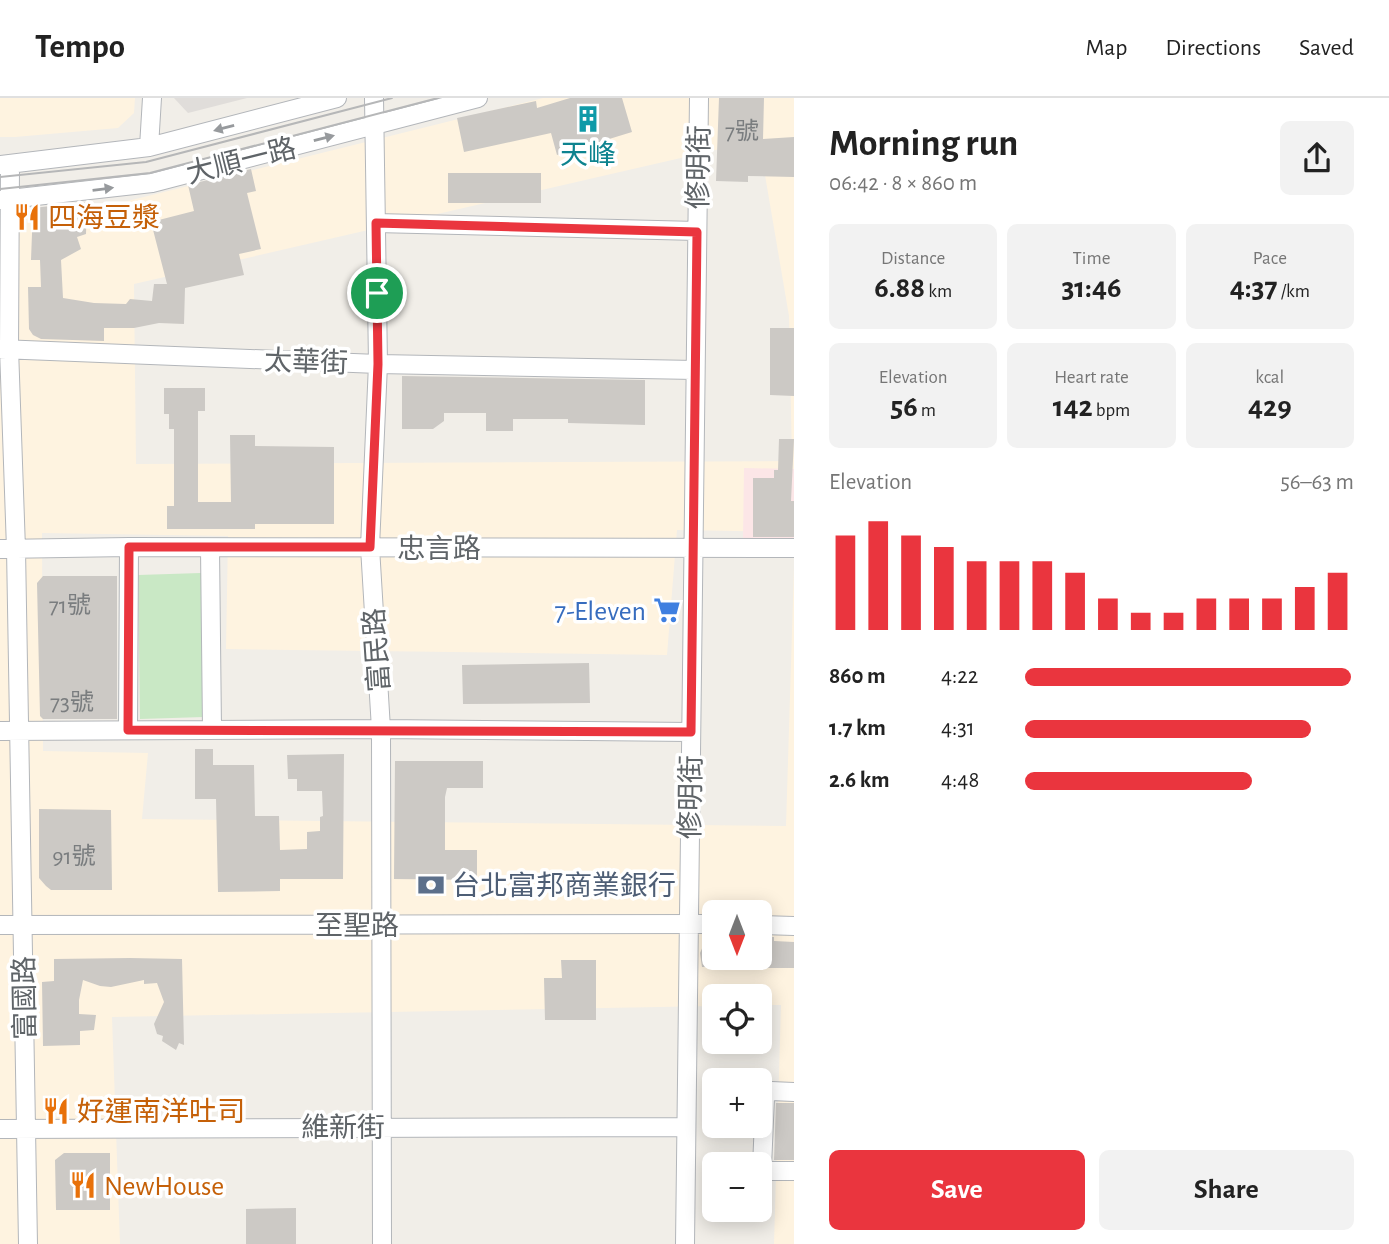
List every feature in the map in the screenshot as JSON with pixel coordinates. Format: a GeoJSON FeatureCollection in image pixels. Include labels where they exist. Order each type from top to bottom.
{"type":"FeatureCollection","features":[{"type":"Feature","properties":{"kind":"street"},"geometry":{"type":"LineString","coordinates":[[149,148],[152,98]]}},
{"type":"Feature","properties":{"kind":"street","name":"大順一路"},"geometry":{"type":"LineString","coordinates":[[5,165],[149,148],[337,98]]}},
{"type":"Feature","properties":{"kind":"street","name":"富民路"},"geometry":{"type":"LineString","coordinates":[[374,98],[378,364],[370,547],[381,729],[382,1244]]}},
{"type":"Feature","properties":{"kind":"street","name":"大順一路"},"geometry":{"type":"LineString","coordinates":[[5,200],[152,183],[478,98]]}},
{"type":"Feature","properties":{"kind":"street","name":"修明街"},"geometry":{"type":"LineString","coordinates":[[685,1244],[699,98]]}},
{"type":"Feature","properties":{"kind":"street","name":"富國路"},"geometry":{"type":"LineString","coordinates":[[5,165],[8,549],[19,732],[27,1244]]}},
{"type":"Feature","properties":{"kind":"street"},"geometry":{"type":"LineString","coordinates":[[376,223],[697,232]]}},
{"type":"Feature","properties":{"kind":"street","name":"太華街"},"geometry":{"type":"LineString","coordinates":[[5,349],[378,364],[695,370]]}},
{"type":"Feature","properties":{"kind":"street"},"geometry":{"type":"LineString","coordinates":[[128,730],[129,547]]}},
{"type":"Feature","properties":{"kind":"street"},"geometry":{"type":"LineString","coordinates":[[210,548],[212,730]]}},
{"type":"Feature","properties":{"kind":"street","name":"忠言路"},"geometry":{"type":"LineString","coordinates":[[8,549],[794,548]]}},
{"type":"Feature","properties":{"kind":"street"},"geometry":{"type":"LineString","coordinates":[[0,732],[381,729],[691,732]]}},
{"type":"Feature","properties":{"kind":"street","name":"至聖路"},"geometry":{"type":"LineString","coordinates":[[0,925],[702,924]]}},
{"type":"Feature","properties":{"kind":"street"},"geometry":{"type":"LineString","coordinates":[[772,925],[794,926]]}},
{"type":"Feature","properties":{"kind":"street"},"geometry":{"type":"LineString","coordinates":[[794,1092],[771,1091],[765,1097],[762,1167],[767,1171],[794,1171]]}},
{"type":"Feature","properties":{"kind":"street","name":"維新街"},"geometry":{"type":"LineString","coordinates":[[0,1129],[686,1127]]}},
{"type":"Feature","properties":{"kind":"shaded area"},"geometry":{"type":"Polygon","coordinates":[[[0,98],[135,98],[134,113],[118,128],[0,137],[0,98]]]}},
{"type":"Feature","properties":{"kind":"shaded area"},"geometry":{"type":"Polygon","coordinates":[[[174,98],[247,98],[188,113],[174,98]]]}},
{"type":"Feature","properties":{"kind":"shaded area"},"geometry":{"type":"Polygon","coordinates":[[[543,98],[794,98],[794,537],[793,532],[677,530],[667,655],[226,649],[228,536],[42,533],[43,751],[148,753],[142,819],[786,826],[794,567],[794,1244],[774,1244],[781,1005],[772,1005],[772,984],[702,984],[702,1006],[112,1017],[120,1244],[0,1244],[0,214],[75,214],[543,98]],[[759,140],[134,284],[136,464],[792,461],[789,316],[759,140]]]}},
{"type":"Feature","properties":{"kind":"shaded area"},"geometry":{"type":"Polygon","coordinates":[[[744,468],[794,469],[794,543],[743,542],[744,468]]]}},
{"type":"Feature","properties":{"kind":"green space"},"geometry":{"type":"Polygon","coordinates":[[[201,573],[204,717],[140,719],[138,575],[201,573]]]}},
{"type":"Feature","properties":{"kind":"building"},"geometry":{"type":"Polygon","coordinates":[[[570,98],[622,98],[632,132],[557,155],[551,133],[464,152],[457,118],[536,101],[537,108],[570,98]]]}},
{"type":"Feature","properties":{"kind":"building"},"geometry":{"type":"Polygon","coordinates":[[[719,98],[764,98],[763,139],[794,137],[794,177],[748,176],[748,182],[716,181],[719,98]]]}},
{"type":"Feature","properties":{"kind":"building"},"geometry":{"type":"Polygon","coordinates":[[[251,169],[256,191],[247,193],[261,249],[239,254],[244,275],[185,288],[184,324],[159,323],[134,328],[104,328],[104,341],[41,339],[33,335],[29,329],[28,287],[41,287],[40,260],[31,260],[33,208],[87,202],[86,234],[77,237],[81,249],[61,260],[63,298],[94,303],[126,304],[130,299],[152,301],[154,284],[167,284],[151,222],[194,211],[188,185],[251,169]]]}},
{"type":"Feature","properties":{"kind":"building"},"geometry":{"type":"Polygon","coordinates":[[[448,173],[541,173],[541,203],[448,203],[448,173]]]}},
{"type":"Feature","properties":{"kind":"building"},"geometry":{"type":"Polygon","coordinates":[[[770,328],[794,328],[794,396],[770,395],[770,328]]]}},
{"type":"Feature","properties":{"kind":"building"},"geometry":{"type":"Polygon","coordinates":[[[402,376],[645,380],[645,425],[568,423],[568,419],[513,419],[513,431],[486,431],[486,413],[444,413],[444,421],[433,429],[402,429],[402,376]]]}},
{"type":"Feature","properties":{"kind":"building"},"geometry":{"type":"Polygon","coordinates":[[[164,388],[205,388],[205,411],[198,411],[198,502],[231,502],[230,435],[255,435],[255,446],[334,447],[334,524],[255,524],[255,529],[167,529],[167,506],[174,506],[174,429],[169,429],[169,414],[164,414],[164,388]]]}},
{"type":"Feature","properties":{"kind":"building"},"geometry":{"type":"Polygon","coordinates":[[[779,439],[794,439],[791,501],[794,501],[794,537],[753,537],[753,478],[774,478],[774,470],[778,470],[779,439]]]}},
{"type":"Feature","properties":{"kind":"building"},"geometry":{"type":"Polygon","coordinates":[[[43,576],[117,576],[117,719],[43,719],[40,716],[37,583],[43,576]]]}},
{"type":"Feature","properties":{"kind":"building"},"geometry":{"type":"Polygon","coordinates":[[[589,663],[590,703],[463,704],[462,665],[589,663]]]}},
{"type":"Feature","properties":{"kind":"building"},"geometry":{"type":"Polygon","coordinates":[[[195,749],[213,749],[213,765],[254,765],[255,816],[279,816],[280,850],[307,849],[307,832],[320,831],[320,817],[323,816],[322,791],[297,791],[297,779],[288,779],[287,755],[344,754],[343,879],[280,879],[280,891],[218,892],[216,799],[195,799],[195,749]]]}},
{"type":"Feature","properties":{"kind":"building"},"geometry":{"type":"Polygon","coordinates":[[[395,761],[483,761],[483,788],[447,788],[445,797],[445,850],[477,850],[477,880],[394,879],[395,761]]]}},
{"type":"Feature","properties":{"kind":"building"},"geometry":{"type":"Polygon","coordinates":[[[39,809],[111,810],[112,890],[51,890],[46,886],[39,878],[39,809]]]}},
{"type":"Feature","properties":{"kind":"building"},"geometry":{"type":"Polygon","coordinates":[[[772,937],[774,941],[794,942],[794,968],[772,968],[772,937]]]}},
{"type":"Feature","properties":{"kind":"building"},"geometry":{"type":"Polygon","coordinates":[[[54,959],[182,959],[184,1045],[179,1043],[176,1050],[162,1041],[163,1036],[157,1034],[154,1024],[164,1002],[157,983],[144,984],[144,980],[111,987],[83,980],[79,1014],[96,1015],[94,1030],[80,1031],[80,1045],[43,1046],[42,982],[54,981],[54,959]]]}},
{"type":"Feature","properties":{"kind":"building"},"geometry":{"type":"Polygon","coordinates":[[[561,960],[596,960],[596,1020],[545,1020],[544,978],[562,978],[561,960]]]}},
{"type":"Feature","properties":{"kind":"building"},"geometry":{"type":"Polygon","coordinates":[[[776,1103],[794,1103],[794,1160],[774,1160],[776,1103]]]}},
{"type":"Feature","properties":{"kind":"building","name":"NewHouse"},"geometry":{"type":"Polygon","coordinates":[[[64,1153],[110,1153],[110,1210],[56,1210],[55,1160],[64,1153]]]}},
{"type":"Feature","properties":{"kind":"building"},"geometry":{"type":"Polygon","coordinates":[[[296,1208],[296,1244],[246,1244],[246,1209],[296,1208]]]}},
{"type":"Feature","properties":{"kind":"tram line"},"geometry":{"type":"LineString","coordinates":[[0,177],[146,162],[392,98]]}},
{"type":"Feature","properties":{"kind":"tram line"},"geometry":{"type":"LineString","coordinates":[[0,189],[150,173],[438,98]]}},
{"type":"Feature","properties":{"kind":"place","name":"天峰"},"geometry":{"type":"Point","coordinates":[588,119]}},
{"type":"Feature","properties":{"kind":"place","name":"四海豆漿"},"geometry":{"type":"Point","coordinates":[27,217]}},
{"type":"Feature","properties":{"kind":"place","name":"7-Eleven"},"geometry":{"type":"Point","coordinates":[667,610]}},
{"type":"Feature","properties":{"kind":"place","name":"台北富邦商業銀行"},"geometry":{"type":"Point","coordinates":[431,885]}},
{"type":"Feature","properties":{"kind":"place","name":"好運南洋吐司"},"geometry":{"type":"Point","coordinates":[56,1111]}},
{"type":"Feature","properties":{"kind":"place","name":"NewHouse"},"geometry":{"type":"Point","coordinates":[83,1185]}},
{"type":"Feature","properties":{"kind":"route"},"geometry":{"type":"LineString","coordinates":[[376,223],[697,232],[691,732],[128,730],[129,547],[370,547],[378,364],[377,293],[376,223]]}}]}
